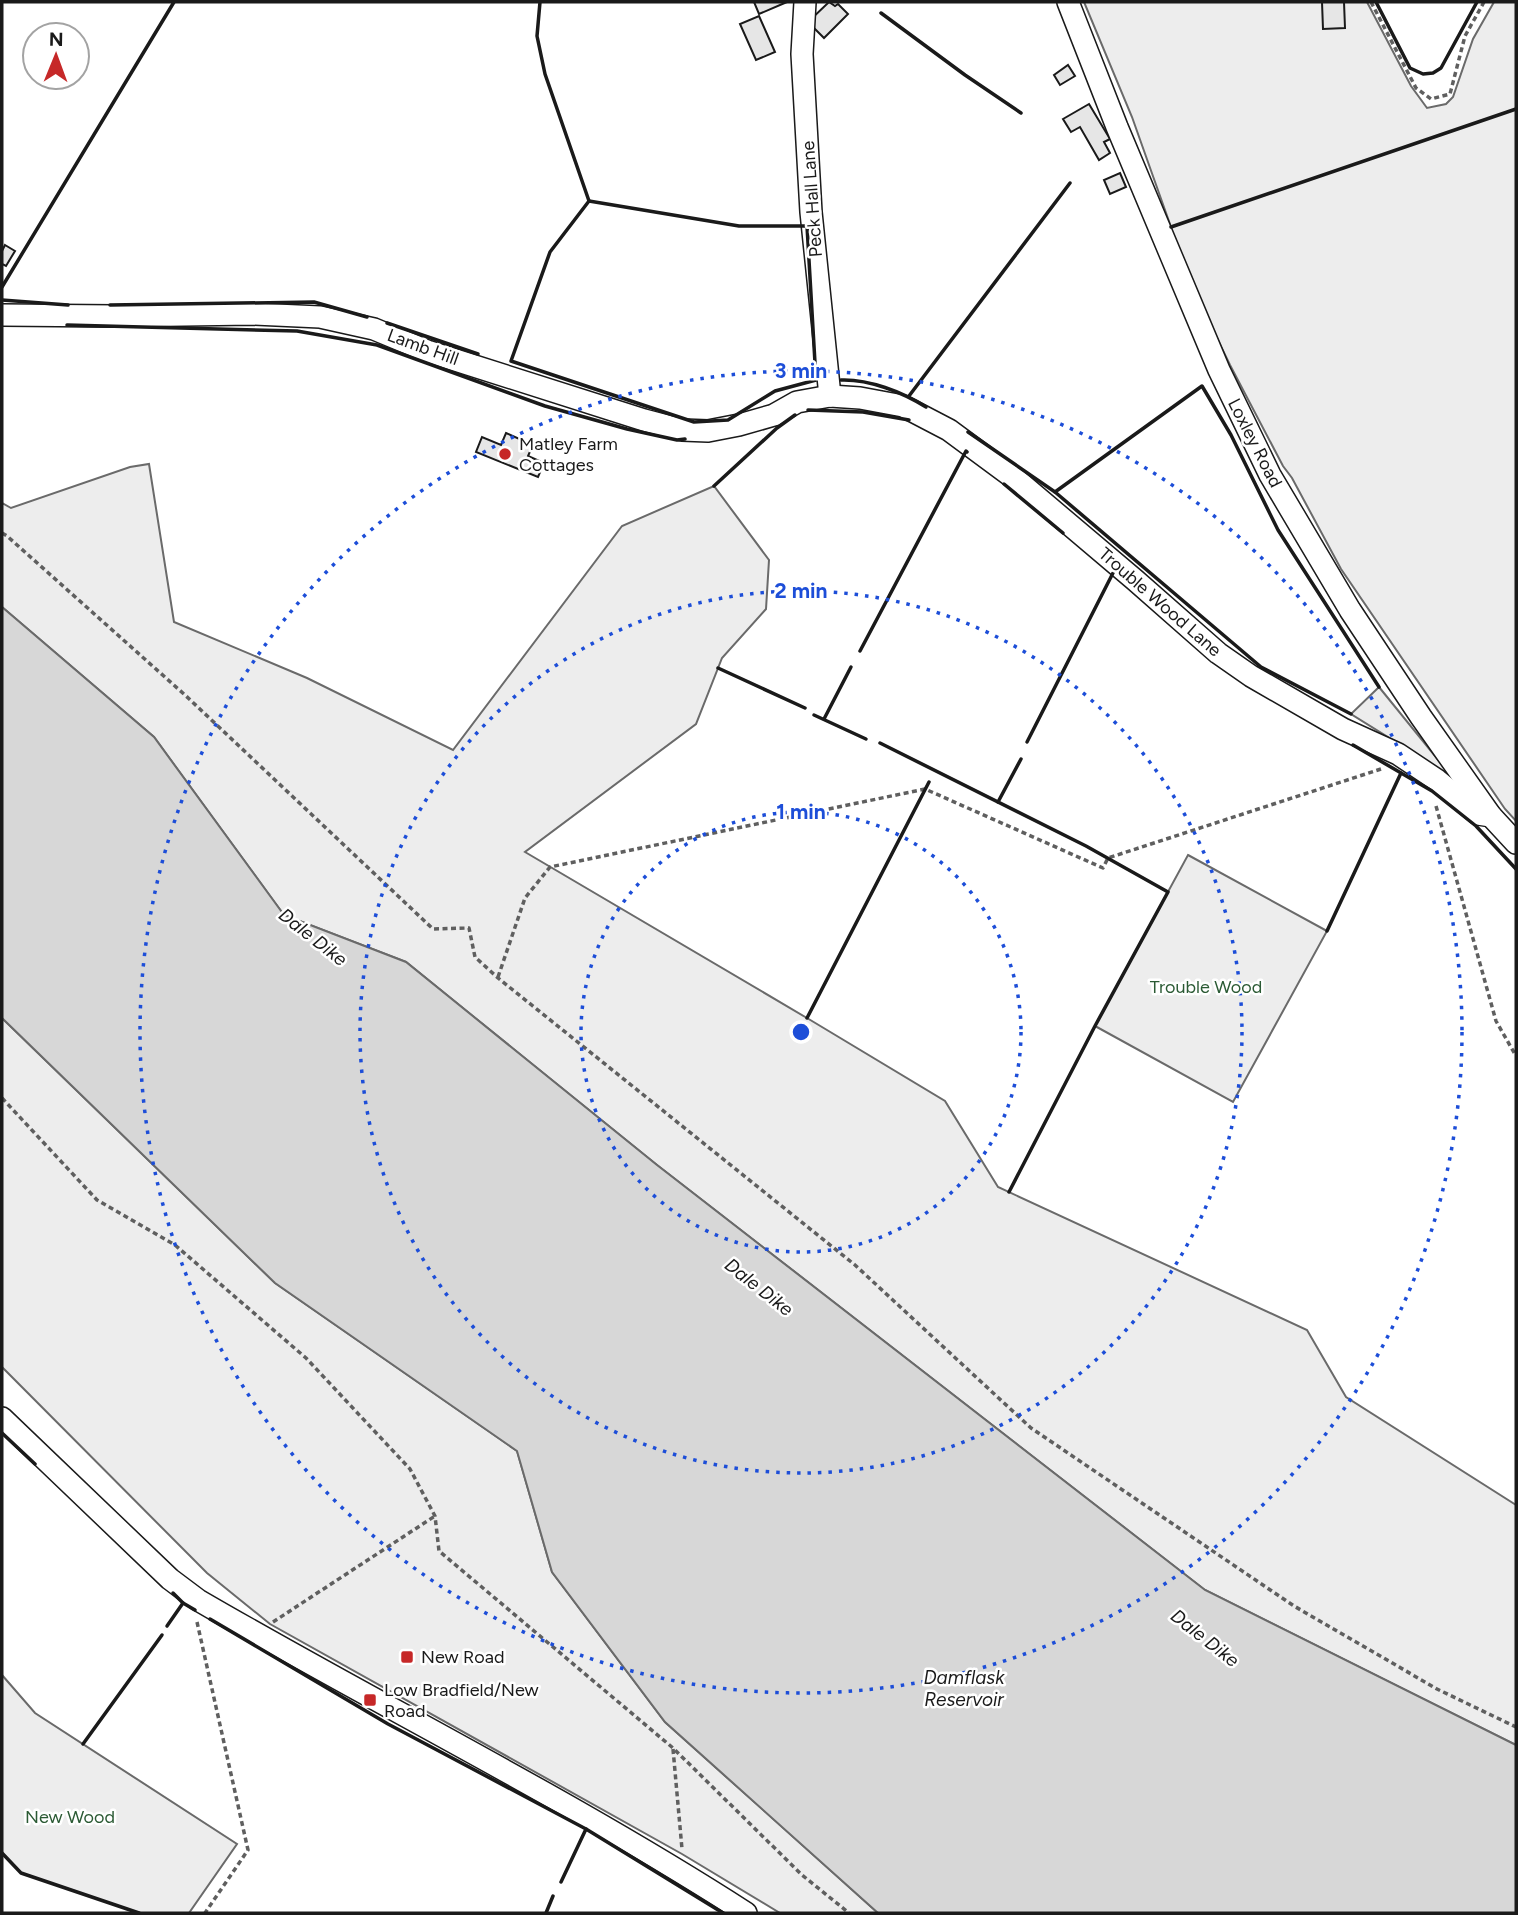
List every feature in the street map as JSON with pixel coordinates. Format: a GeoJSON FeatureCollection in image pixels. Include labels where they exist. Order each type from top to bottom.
{"type":"FeatureCollection","features":[{"type":"Feature","properties":{"kind":"street","name":"Peck Hall Lane"},"geometry":{"type":"LineString","coordinates":[[805,2],[802,54],[811,212],[831,397]]}},
{"type":"Feature","properties":{"kind":"street","name":"Loxley Road"},"geometry":{"type":"LineString","coordinates":[[1068,2],[1117,127],[1219,370],[1270,475],[1350,610],[1421,717],[1491,816],[1516,843]]}},
{"type":"Feature","properties":{"kind":"street","name":"Lamb Hill"},"geometry":{"type":"LineString","coordinates":[[2,314],[252,314],[320,317],[373,329],[439,355],[682,430],[708,431],[739,425],[774,415],[797,402],[831,397]]}},
{"type":"Feature","properties":{"kind":"street","name":"Trouble Wood Lane"},"geometry":{"type":"LineString","coordinates":[[831,397],[860,398],[902,406],[949,430],[1018,481],[1218,653],[1251,676],[1343,729],[1398,754],[1437,780],[1478,814],[1491,816]]}},
{"type":"Feature","properties":{"kind":"street"},"geometry":{"type":"LineString","coordinates":[[2,1418],[170,1579],[198,1600],[538,1788],[674,1866],[746,1913]]}},
{"type":"Feature","properties":{"kind":"path"},"geometry":{"type":"LineString","coordinates":[[1371,2],[1416,88],[1431,99],[1450,94],[1465,36],[1484,2]]}},
{"type":"Feature","properties":{"kind":"path"},"geometry":{"type":"LineString","coordinates":[[2,533],[185,695],[433,929],[469,928],[475,957],[498,978],[855,1265],[1031,1428],[1294,1606],[1437,1689],[1516,1727]]}},
{"type":"Feature","properties":{"kind":"path"},"geometry":{"type":"LineString","coordinates":[[498,978],[525,898],[550,867],[925,789],[1103,868],[1108,858],[1389,766],[1398,754]]}},
{"type":"Feature","properties":{"kind":"path"},"geometry":{"type":"LineString","coordinates":[[1437,780],[1432,791],[1496,1021],[1516,1056]]}},
{"type":"Feature","properties":{"kind":"path"},"geometry":{"type":"LineString","coordinates":[[2,1098],[97,1200],[176,1245],[306,1359],[410,1469],[435,1516],[439,1551],[673,1748],[802,1875],[849,1913]]}},
{"type":"Feature","properties":{"kind":"path"},"geometry":{"type":"LineString","coordinates":[[260,1636],[270,1624],[435,1516]]}},
{"type":"Feature","properties":{"kind":"path"},"geometry":{"type":"LineString","coordinates":[[198,1600],[194,1609],[248,1850],[205,1913]]}},
{"type":"Feature","properties":{"kind":"path"},"geometry":{"type":"LineString","coordinates":[[673,1748],[682,1854],[674,1866]]}},
{"type":"Feature","properties":{"kind":"shaded area"},"geometry":{"type":"Polygon","coordinates":[[[1084,2],[1367,2],[1411,86],[1427,108],[1446,104],[1453,97],[1473,39],[1494,2],[1516,2],[1516,821],[1505,809],[1341,569],[1283,466],[1178,258],[1171,227],[1132,117],[1084,2]]]}},
{"type":"Feature","properties":{"kind":"shaded area"},"geometry":{"type":"Polygon","coordinates":[[[149,464],[174,622],[307,678],[453,750],[622,526],[714,486],[769,560],[766,609],[722,658],[696,724],[525,852],[945,1101],[998,1187],[1307,1330],[1346,1397],[1516,1505],[1516,1745],[1205,1590],[657,1165],[406,962],[284,915],[154,737],[2,607],[2,503],[11,508],[130,467],[149,464]]]}},
{"type":"Feature","properties":{"kind":"shaded area"},"geometry":{"type":"Polygon","coordinates":[[[1379,687],[1452,777],[1351,714],[1379,687]]]}},
{"type":"Feature","properties":{"kind":"shaded area","name":"Trouble Wood"},"geometry":{"type":"Polygon","coordinates":[[[1188,855],[1327,931],[1233,1102],[1095,1026],[1188,855]]]}},
{"type":"Feature","properties":{"kind":"shaded area"},"geometry":{"type":"Polygon","coordinates":[[[2,1018],[275,1283],[517,1451],[552,1572],[665,1722],[878,1913],[780,1913],[682,1854],[270,1624],[207,1573],[2,1367],[2,1018]]]}},
{"type":"Feature","properties":{"kind":"shaded area","name":"New Wood"},"geometry":{"type":"Polygon","coordinates":[[[2,1675],[35,1713],[237,1844],[189,1913],[139,1913],[21,1873],[2,1853],[2,1675]]]}},
{"type":"Feature","properties":{"kind":"water","name":"Damflask Reservoir"},"geometry":{"type":"Polygon","coordinates":[[[2,607],[154,737],[284,915],[406,962],[657,1165],[1205,1590],[1516,1745],[1516,1913],[878,1913],[665,1722],[552,1572],[517,1451],[275,1283],[2,1018],[2,607]]]}},
{"type":"Feature","properties":{"kind":"building"},"geometry":{"type":"Polygon","coordinates":[[[754,2],[787,2],[759,14],[754,2]]]}},
{"type":"Feature","properties":{"kind":"building"},"geometry":{"type":"Polygon","coordinates":[[[829,2],[835,6],[838,4],[848,14],[824,38],[808,22],[829,2]]]}},
{"type":"Feature","properties":{"kind":"building"},"geometry":{"type":"Polygon","coordinates":[[[1322,2],[1344,2],[1345,28],[1323,29],[1322,2]]]}},
{"type":"Feature","properties":{"kind":"building"},"geometry":{"type":"Polygon","coordinates":[[[759,16],[775,52],[756,60],[740,24],[759,16]]]}},
{"type":"Feature","properties":{"kind":"building"},"geometry":{"type":"Polygon","coordinates":[[[1068,65],[1075,76],[1060,85],[1054,75],[1068,65]]]}},
{"type":"Feature","properties":{"kind":"building"},"geometry":{"type":"Polygon","coordinates":[[[1089,104],[1110,139],[1104,142],[1110,153],[1099,160],[1080,127],[1071,132],[1063,119],[1089,104]]]}},
{"type":"Feature","properties":{"kind":"building"},"geometry":{"type":"Polygon","coordinates":[[[1120,173],[1126,187],[1110,194],[1104,180],[1120,173]]]}},
{"type":"Feature","properties":{"kind":"building"},"geometry":{"type":"Polygon","coordinates":[[[5,245],[15,251],[6,266],[2,264],[5,245]]]}},
{"type":"Feature","properties":{"kind":"building","name":"Matley Farm Cottages"},"geometry":{"type":"Polygon","coordinates":[[[506,433],[533,445],[528,456],[544,463],[538,477],[476,452],[482,437],[501,445],[506,433]]]}},
{"type":"Feature","properties":{"kind":"wall"},"geometry":{"type":"LineString","coordinates":[[2,287],[174,2]]}},
{"type":"Feature","properties":{"kind":"wall"},"geometry":{"type":"LineString","coordinates":[[540,2],[537,36],[545,74],[589,201]]}},
{"type":"Feature","properties":{"kind":"wall"},"geometry":{"type":"LineString","coordinates":[[1376,2],[1410,68],[1423,74],[1433,73],[1441,68],[1477,2]]}},
{"type":"Feature","properties":{"kind":"wall"},"geometry":{"type":"LineString","coordinates":[[881,13],[1021,113]]}},
{"type":"Feature","properties":{"kind":"wall"},"geometry":{"type":"LineString","coordinates":[[1171,227],[1516,109]]}},
{"type":"Feature","properties":{"kind":"wall"},"geometry":{"type":"LineString","coordinates":[[909,396],[1070,183]]}},
{"type":"Feature","properties":{"kind":"wall"},"geometry":{"type":"LineString","coordinates":[[589,201],[739,226],[807,226],[816,380],[775,391],[728,420],[694,422],[511,361],[550,252],[589,201]]}},
{"type":"Feature","properties":{"kind":"wall"},"geometry":{"type":"LineString","coordinates":[[2,300],[68,305]]}},
{"type":"Feature","properties":{"kind":"wall"},"geometry":{"type":"LineString","coordinates":[[110,305],[314,302],[367,317]]}},
{"type":"Feature","properties":{"kind":"wall"},"geometry":{"type":"LineString","coordinates":[[387,323],[478,354]]}},
{"type":"Feature","properties":{"kind":"wall"},"geometry":{"type":"LineString","coordinates":[[67,325],[297,331],[377,345],[545,406],[627,429],[677,440],[685,439]]}},
{"type":"Feature","properties":{"kind":"wall"},"geometry":{"type":"LineString","coordinates":[[841,380],[885,388],[926,407]]}},
{"type":"Feature","properties":{"kind":"wall"},"geometry":{"type":"LineString","coordinates":[[1055,492],[1202,386],[1231,435],[1278,530],[1379,687]]}},
{"type":"Feature","properties":{"kind":"wall"},"geometry":{"type":"LineString","coordinates":[[808,410],[863,412],[909,420]]}},
{"type":"Feature","properties":{"kind":"wall"},"geometry":{"type":"LineString","coordinates":[[714,486],[795,415]]}},
{"type":"Feature","properties":{"kind":"wall"},"geometry":{"type":"LineString","coordinates":[[968,432],[1055,492],[1261,667],[1351,714]]}},
{"type":"Feature","properties":{"kind":"wall"},"geometry":{"type":"LineString","coordinates":[[860,651],[967,452]]}},
{"type":"Feature","properties":{"kind":"wall"},"geometry":{"type":"LineString","coordinates":[[1004,484],[1063,533]]}},
{"type":"Feature","properties":{"kind":"wall"},"geometry":{"type":"LineString","coordinates":[[1027,742],[1113,573]]}},
{"type":"Feature","properties":{"kind":"wall"},"geometry":{"type":"LineString","coordinates":[[824,719],[851,667]]}},
{"type":"Feature","properties":{"kind":"wall"},"geometry":{"type":"LineString","coordinates":[[718,668],[805,708]]}},
{"type":"Feature","properties":{"kind":"wall"},"geometry":{"type":"LineString","coordinates":[[814,715],[866,739]]}},
{"type":"Feature","properties":{"kind":"wall"},"geometry":{"type":"LineString","coordinates":[[880,743],[1086,846],[1168,892],[1009,1192]]}},
{"type":"Feature","properties":{"kind":"wall"},"geometry":{"type":"LineString","coordinates":[[1353,745],[1432,791],[1476,826],[1516,869]]}},
{"type":"Feature","properties":{"kind":"wall"},"geometry":{"type":"LineString","coordinates":[[998,802],[1021,759]]}},
{"type":"Feature","properties":{"kind":"wall"},"geometry":{"type":"LineString","coordinates":[[1327,931],[1401,773]]}},
{"type":"Feature","properties":{"kind":"wall"},"geometry":{"type":"LineString","coordinates":[[807,1018],[929,782]]}},
{"type":"Feature","properties":{"kind":"wall"},"geometry":{"type":"LineString","coordinates":[[2,1433],[35,1464]]}},
{"type":"Feature","properties":{"kind":"wall"},"geometry":{"type":"LineString","coordinates":[[173,1593],[195,1610]]}},
{"type":"Feature","properties":{"kind":"wall"},"geometry":{"type":"LineString","coordinates":[[167,1626],[183,1603]]}},
{"type":"Feature","properties":{"kind":"wall"},"geometry":{"type":"LineString","coordinates":[[210,1619],[388,1724],[586,1829]]}},
{"type":"Feature","properties":{"kind":"wall"},"geometry":{"type":"LineString","coordinates":[[83,1744],[162,1635]]}},
{"type":"Feature","properties":{"kind":"wall"},"geometry":{"type":"LineString","coordinates":[[561,1882],[586,1829],[723,1913]]}},
{"type":"Feature","properties":{"kind":"wall"},"geometry":{"type":"LineString","coordinates":[[2,1853],[21,1873],[139,1913]]}},
{"type":"Feature","properties":{"kind":"wall"},"geometry":{"type":"LineString","coordinates":[[546,1913],[553,1896]]}},
{"type":"Feature","properties":{"kind":"place","name":"Matley Farm Cottages"},"geometry":{"type":"Point","coordinates":[505,454]}},
{"type":"Feature","properties":{"kind":"place","name":"New Road"},"geometry":{"type":"Point","coordinates":[407,1657]}},
{"type":"Feature","properties":{"kind":"place","name":"Low Bradfield/New Road"},"geometry":{"type":"Point","coordinates":[370,1700]}},
{"type":"Feature","properties":{"kind":"water label","name":"Dale Dike"},"geometry":{"type":"Point","coordinates":[313,937]}},
{"type":"Feature","properties":{"kind":"water label","name":"Dale Dike"},"geometry":{"type":"Point","coordinates":[759,1287]}},
{"type":"Feature","properties":{"kind":"water label","name":"Dale Dike"},"geometry":{"type":"Point","coordinates":[1205,1638]}}]}
